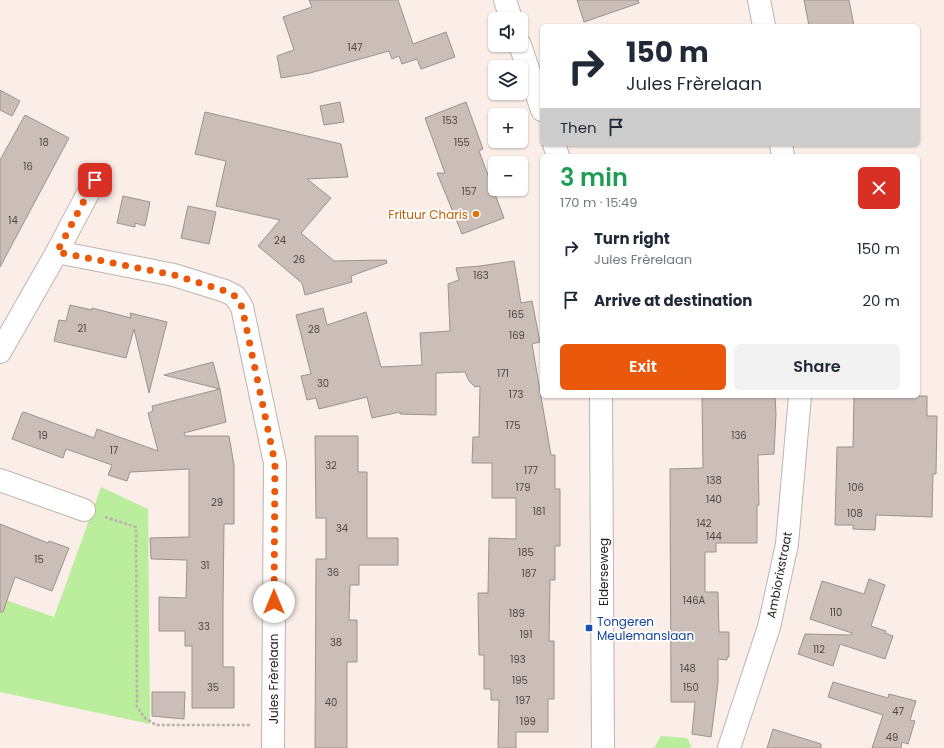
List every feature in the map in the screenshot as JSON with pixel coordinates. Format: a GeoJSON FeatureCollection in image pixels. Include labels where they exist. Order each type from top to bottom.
{"type":"FeatureCollection","features":[{"type":"Feature","properties":{"kind":"street"},"geometry":{"type":"LineString","coordinates":[[505,0],[509,12]]}},
{"type":"Feature","properties":{"kind":"street"},"geometry":{"type":"LineString","coordinates":[[759,0],[764,24]]}},
{"type":"Feature","properties":{"kind":"street"},"geometry":{"type":"LineString","coordinates":[[522,52],[540,104]]}},
{"type":"Feature","properties":{"kind":"street"},"geometry":{"type":"LineString","coordinates":[[0,352],[57,252],[95,180]]}},
{"type":"Feature","properties":{"kind":"street","name":"Jules Frèrelaan"},"geometry":{"type":"LineString","coordinates":[[57,252],[174,275],[218,288],[235,296],[242,307],[275,463],[273,748]]}},
{"type":"Feature","properties":{"kind":"street","name":"Elderseweg"},"geometry":{"type":"LineString","coordinates":[[601,398],[603,748]]}},
{"type":"Feature","properties":{"kind":"street","name":"Ambiorixstraat"},"geometry":{"type":"LineString","coordinates":[[729,748],[769,627],[787,544],[800,398]]}},
{"type":"Feature","properties":{"kind":"street"},"geometry":{"type":"LineString","coordinates":[[0,480],[84,510]]}},
{"type":"Feature","properties":{"kind":"path"},"geometry":{"type":"LineString","coordinates":[[84,510],[136,527],[138,707],[145,718],[156,725],[273,725]]}},
{"type":"Feature","properties":{"kind":"green space"},"geometry":{"type":"Polygon","coordinates":[[[101,487],[148,509],[150,724],[0,692],[0,598],[54,617],[101,487]]]}},
{"type":"Feature","properties":{"kind":"green space"},"geometry":{"type":"Polygon","coordinates":[[[661,736],[687,738],[692,748],[654,748],[661,736]]]}},
{"type":"Feature","properties":{"kind":"building"},"geometry":{"type":"Polygon","coordinates":[[[309,0],[398,0],[413,44],[446,32],[455,57],[421,69],[417,59],[402,64],[399,56],[392,59],[389,51],[310,73],[281,78],[277,56],[294,50],[283,17],[312,7],[309,0]]]}},
{"type":"Feature","properties":{"kind":"building"},"geometry":{"type":"Polygon","coordinates":[[[577,0],[638,0],[639,3],[584,22],[577,0]]]}},
{"type":"Feature","properties":{"kind":"building"},"geometry":{"type":"Polygon","coordinates":[[[804,0],[849,0],[854,24],[809,24],[804,0]]]}},
{"type":"Feature","properties":{"kind":"building"},"geometry":{"type":"Polygon","coordinates":[[[0,90],[20,101],[12,116],[0,110],[0,90]]]}},
{"type":"Feature","properties":{"kind":"building"},"geometry":{"type":"Polygon","coordinates":[[[340,102],[344,122],[324,125],[320,106],[340,102]]]}},
{"type":"Feature","properties":{"kind":"building"},"geometry":{"type":"Polygon","coordinates":[[[466,102],[483,149],[479,151],[488,175],[488,196],[496,196],[504,218],[462,234],[437,173],[445,173],[425,118],[466,102]]]}},
{"type":"Feature","properties":{"kind":"building"},"geometry":{"type":"Polygon","coordinates":[[[205,112],[341,144],[348,177],[307,179],[331,198],[301,233],[334,261],[386,260],[387,263],[351,276],[352,282],[305,295],[302,283],[258,246],[280,220],[216,206],[226,161],[195,154],[205,112]]]}},
{"type":"Feature","properties":{"kind":"building"},"geometry":{"type":"Polygon","coordinates":[[[25,115],[69,138],[0,267],[0,160],[25,115]]]}},
{"type":"Feature","properties":{"kind":"building"},"geometry":{"type":"Polygon","coordinates":[[[123,196],[150,202],[145,226],[135,223],[135,227],[117,223],[123,196]]]}},
{"type":"Feature","properties":{"kind":"building"},"geometry":{"type":"Polygon","coordinates":[[[188,206],[216,212],[209,244],[181,238],[188,206]]]}},
{"type":"Feature","properties":{"kind":"building"},"geometry":{"type":"Polygon","coordinates":[[[514,261],[521,303],[532,301],[540,342],[532,344],[540,398],[541,398],[551,455],[555,455],[555,489],[560,489],[560,546],[555,546],[555,580],[550,580],[549,641],[554,641],[554,699],[548,699],[548,732],[516,732],[516,748],[498,748],[499,700],[491,700],[491,689],[484,689],[484,655],[479,655],[478,593],[488,593],[489,538],[516,539],[516,498],[492,498],[492,463],[472,463],[473,437],[479,437],[480,386],[475,387],[469,381],[465,372],[436,373],[436,415],[400,414],[400,412],[372,418],[367,397],[319,409],[316,398],[307,400],[301,376],[311,374],[296,315],[323,308],[327,325],[366,312],[381,367],[422,365],[420,333],[450,331],[448,284],[459,280],[456,268],[514,261]]]}},
{"type":"Feature","properties":{"kind":"building"},"geometry":{"type":"Polygon","coordinates":[[[70,305],[92,310],[92,308],[131,318],[130,313],[167,322],[149,393],[134,329],[126,358],[54,341],[59,320],[66,321],[70,305]]]}},
{"type":"Feature","properties":{"kind":"building"},"geometry":{"type":"Polygon","coordinates":[[[213,362],[220,389],[164,375],[213,362]]]}},
{"type":"Feature","properties":{"kind":"building"},"geometry":{"type":"Polygon","coordinates":[[[220,389],[226,422],[184,433],[185,436],[229,436],[234,465],[234,524],[224,524],[223,667],[234,667],[234,708],[192,708],[192,646],[185,646],[185,631],[159,631],[159,597],[186,598],[187,560],[151,559],[150,538],[189,537],[189,469],[130,472],[127,481],[108,475],[112,465],[66,449],[63,458],[12,439],[22,413],[24,412],[94,438],[97,429],[158,451],[148,413],[153,411],[152,406],[220,389]]]}},
{"type":"Feature","properties":{"kind":"building"},"geometry":{"type":"Polygon","coordinates":[[[920,396],[927,396],[927,416],[937,416],[936,474],[933,474],[932,517],[876,515],[875,530],[853,529],[853,525],[835,525],[837,447],[853,447],[854,398],[920,398],[920,396]]]}},
{"type":"Feature","properties":{"kind":"building"},"geometry":{"type":"Polygon","coordinates":[[[702,398],[775,398],[776,414],[774,454],[758,455],[759,505],[757,505],[757,543],[716,543],[716,552],[705,552],[705,592],[718,592],[719,632],[729,632],[729,657],[727,657],[727,660],[718,659],[718,683],[711,737],[692,734],[695,702],[671,702],[670,469],[703,468],[702,398]]]}},
{"type":"Feature","properties":{"kind":"building"},"geometry":{"type":"Polygon","coordinates":[[[315,436],[358,436],[358,472],[367,472],[367,538],[398,538],[398,565],[359,565],[359,585],[350,585],[349,620],[357,620],[357,662],[347,662],[347,748],[315,748],[316,559],[326,559],[326,518],[316,518],[315,436]]]}},
{"type":"Feature","properties":{"kind":"building"},"geometry":{"type":"Polygon","coordinates":[[[0,524],[48,543],[49,541],[69,548],[52,591],[15,577],[3,612],[0,612],[0,524]]]}},
{"type":"Feature","properties":{"kind":"building"},"geometry":{"type":"Polygon","coordinates":[[[869,579],[885,585],[871,626],[886,631],[885,633],[893,636],[885,659],[840,644],[833,666],[798,654],[805,634],[851,635],[852,633],[810,619],[822,581],[864,594],[869,579]]]}},
{"type":"Feature","properties":{"kind":"building"},"geometry":{"type":"Polygon","coordinates":[[[833,682],[888,698],[889,694],[916,701],[910,720],[915,721],[908,744],[902,742],[901,748],[872,748],[883,715],[828,697],[833,682]]]}},
{"type":"Feature","properties":{"kind":"building"},"geometry":{"type":"Polygon","coordinates":[[[152,692],[185,692],[184,719],[152,716],[152,692]]]}},
{"type":"Feature","properties":{"kind":"building"},"geometry":{"type":"Polygon","coordinates":[[[773,729],[821,744],[821,748],[767,748],[773,729]]]}},
{"type":"Feature","properties":{"kind":"place","name":"Frituur Charis"},"geometry":{"type":"Point","coordinates":[476,214]}},
{"type":"Feature","properties":{"kind":"place","name":"Tongeren Meulemanslaan"},"geometry":{"type":"Point","coordinates":[589,628]}},
{"type":"Feature","properties":{"kind":"route"},"geometry":{"type":"LineString","coordinates":[[95,180],[57,252],[174,275],[225,291],[235,296],[242,307],[275,463],[274,602]]}}]}
